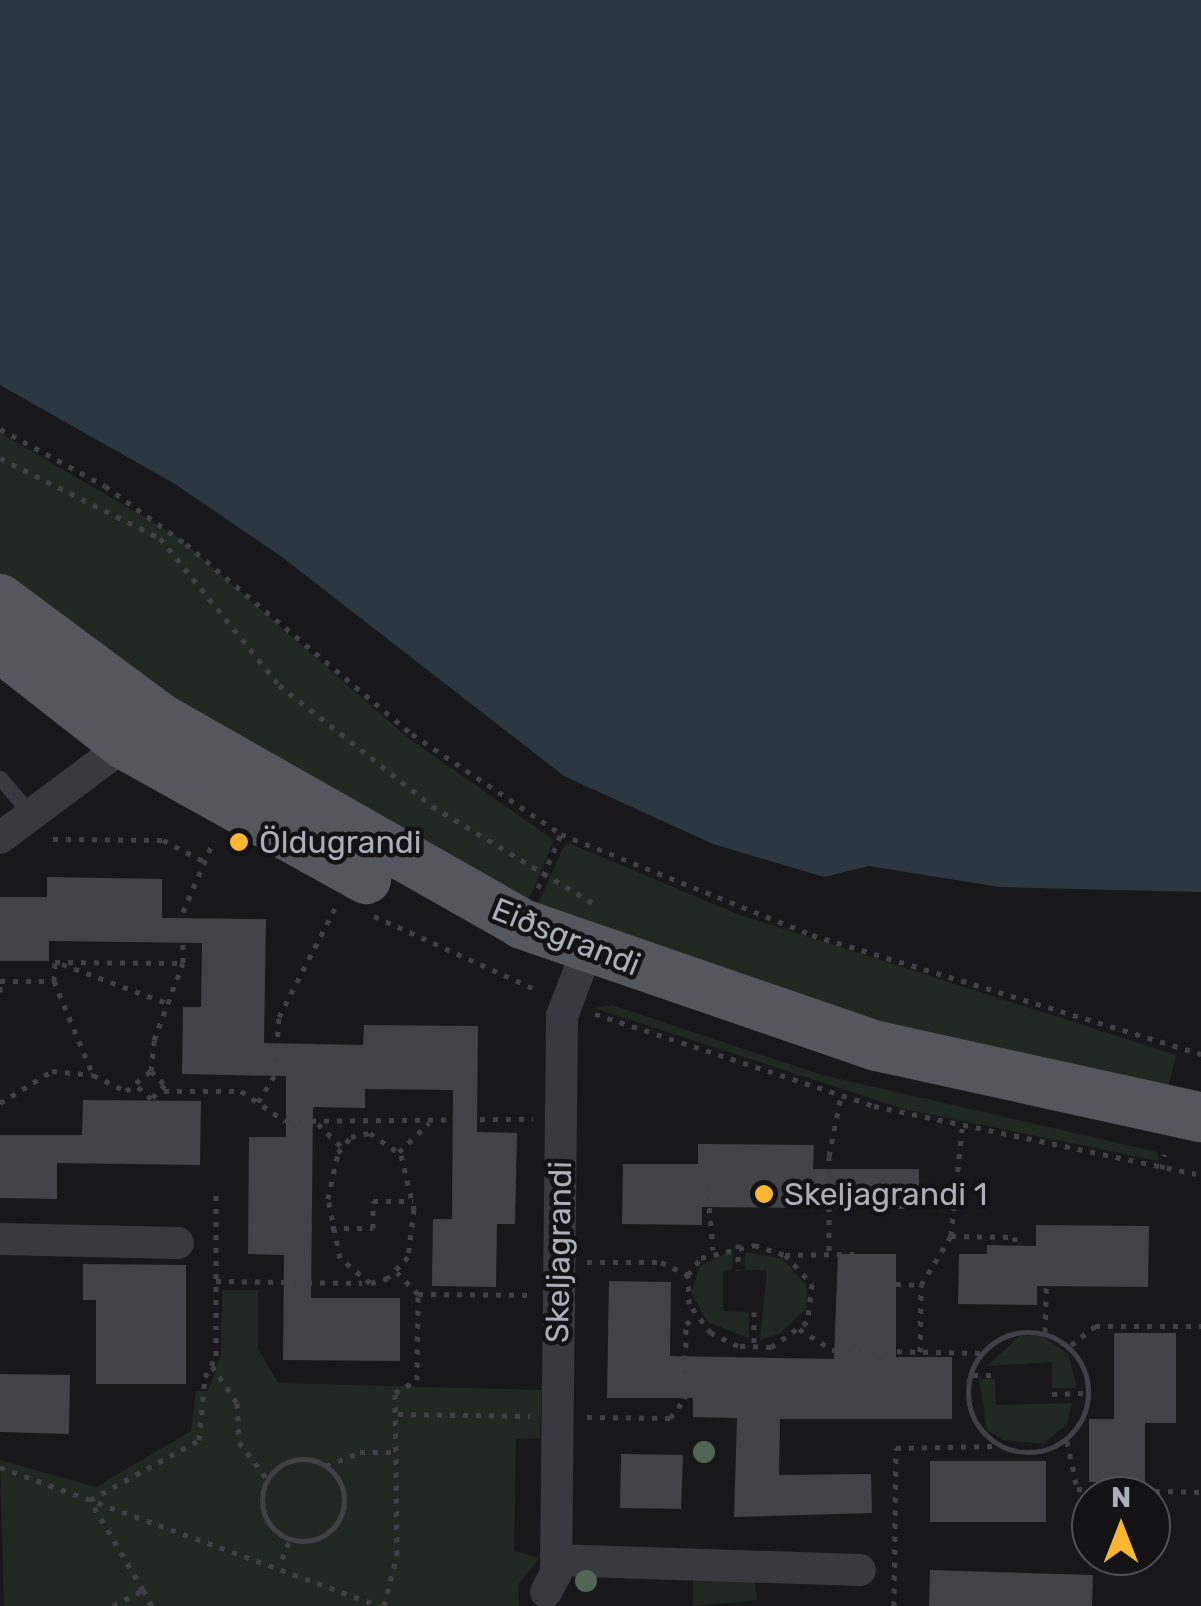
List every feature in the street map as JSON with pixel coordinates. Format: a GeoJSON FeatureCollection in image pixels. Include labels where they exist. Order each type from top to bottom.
{"type":"FeatureCollection","features":[{"type":"Feature","properties":{"kind":"main road","name":"Eiðsgrandi"},"geometry":{"type":"LineString","coordinates":[[0,599],[154,756],[435,880],[589,961],[910,1055],[1201,1117]]}},
{"type":"Feature","properties":{"kind":"main road","name":"Eiðsgrandi"},"geometry":{"type":"LineString","coordinates":[[0,647],[261,834],[869,1075],[1181,1162]]}},
{"type":"Feature","properties":{"kind":"street"},"geometry":{"type":"LineString","coordinates":[[0,838],[39,827],[154,756]]}},
{"type":"Feature","properties":{"kind":"street","name":"Skeljagrandi"},"geometry":{"type":"LineString","coordinates":[[589,961],[562,1016],[551,1576],[860,1570]]}},
{"type":"Feature","properties":{"kind":"street"},"geometry":{"type":"LineString","coordinates":[[0,1240],[178,1243]]}},
{"type":"Feature","properties":{"kind":"lane"},"geometry":{"type":"LineString","coordinates":[[0,778],[39,827]]}},
{"type":"Feature","properties":{"kind":"path"},"geometry":{"type":"LineString","coordinates":[[0,428],[105,486],[186,544],[412,734],[561,834],[812,935],[1201,1054]]}},
{"type":"Feature","properties":{"kind":"path"},"geometry":{"type":"LineString","coordinates":[[0,458],[160,538],[279,685],[378,768],[543,876],[589,961],[840,1096],[962,1128],[1181,1162]]}},
{"type":"Feature","properties":{"kind":"path"},"geometry":{"type":"LineString","coordinates":[[39,827],[163,840],[205,862]]}},
{"type":"Feature","properties":{"kind":"path"},"geometry":{"type":"LineString","coordinates":[[0,1103],[38,1074],[93,1075],[120,1090],[137,1086],[151,1071],[167,1003],[183,962],[183,912],[217,832]]}},
{"type":"Feature","properties":{"kind":"path"},"geometry":{"type":"LineString","coordinates":[[543,876],[561,834]]}},
{"type":"Feature","properties":{"kind":"path"},"geometry":{"type":"LineString","coordinates":[[258,1102],[275,1075],[280,1017],[340,900]]}},
{"type":"Feature","properties":{"kind":"path"},"geometry":{"type":"LineString","coordinates":[[54,962],[183,962]]}},
{"type":"Feature","properties":{"kind":"path"},"geometry":{"type":"LineString","coordinates":[[54,962],[54,981],[93,1075]]}},
{"type":"Feature","properties":{"kind":"path"},"geometry":{"type":"LineString","coordinates":[[54,962],[167,1003]]}},
{"type":"Feature","properties":{"kind":"path"},"geometry":{"type":"LineString","coordinates":[[0,992],[0,981],[54,981]]}},
{"type":"Feature","properties":{"kind":"path"},"geometry":{"type":"LineString","coordinates":[[151,1071],[161,1076],[164,1091]]}},
{"type":"Feature","properties":{"kind":"path"},"geometry":{"type":"LineString","coordinates":[[137,1086],[146,1098],[164,1091],[241,1092],[285,1122],[561,1119]]}},
{"type":"Feature","properties":{"kind":"path"},"geometry":{"type":"LineString","coordinates":[[829,1251],[829,1156],[840,1096]]}},
{"type":"Feature","properties":{"kind":"path"},"geometry":{"type":"LineString","coordinates":[[316,1122],[342,1147]]}},
{"type":"Feature","properties":{"kind":"path"},"geometry":{"type":"LineString","coordinates":[[399,1152],[428,1123]]}},
{"type":"Feature","properties":{"kind":"path"},"geometry":{"type":"LineString","coordinates":[[920,1352],[922,1285],[951,1236],[962,1128]]}},
{"type":"Feature","properties":{"kind":"path"},"geometry":{"type":"LineString","coordinates":[[216,1281],[370,1283],[397,1272],[410,1250],[413,1200],[399,1152],[370,1132],[342,1147],[328,1187],[331,1228],[350,1273],[370,1283]]}},
{"type":"Feature","properties":{"kind":"path"},"geometry":{"type":"LineString","coordinates":[[707,1182],[713,1250]]}},
{"type":"Feature","properties":{"kind":"path"},"geometry":{"type":"LineString","coordinates":[[90,1500],[199,1440],[212,1366],[216,1194]]}},
{"type":"Feature","properties":{"kind":"path"},"geometry":{"type":"LineString","coordinates":[[331,1228],[373,1228],[373,1200],[413,1200]]}},
{"type":"Feature","properties":{"kind":"path"},"geometry":{"type":"LineString","coordinates":[[951,1236],[1015,1237],[1015,1245]]}},
{"type":"Feature","properties":{"kind":"path"},"geometry":{"type":"LineString","coordinates":[[688,1275],[713,1250],[738,1244],[785,1256],[829,1251],[854,1254]]}},
{"type":"Feature","properties":{"kind":"path"},"geometry":{"type":"LineString","coordinates":[[738,1244],[738,1270]]}},
{"type":"Feature","properties":{"kind":"path"},"geometry":{"type":"LineString","coordinates":[[688,1275],[694,1318],[725,1340],[771,1347],[799,1330],[813,1302],[812,1284],[785,1256]]}},
{"type":"Feature","properties":{"kind":"path"},"geometry":{"type":"LineString","coordinates":[[559,1262],[661,1262],[688,1275]]}},
{"type":"Feature","properties":{"kind":"path"},"geometry":{"type":"LineString","coordinates":[[1044,1332],[1047,1264]]}},
{"type":"Feature","properties":{"kind":"path"},"geometry":{"type":"LineString","coordinates":[[0,1467],[381,1606],[397,1555],[395,1393],[417,1380],[418,1294],[397,1272]]}},
{"type":"Feature","properties":{"kind":"path"},"geometry":{"type":"LineString","coordinates":[[896,1284],[922,1285]]}},
{"type":"Feature","properties":{"kind":"path"},"geometry":{"type":"LineString","coordinates":[[418,1294],[559,1296]]}},
{"type":"Feature","properties":{"kind":"path"},"geometry":{"type":"LineString","coordinates":[[754,1312],[754,1346]]}},
{"type":"Feature","properties":{"kind":"path"},"geometry":{"type":"LineString","coordinates":[[582,1417],[670,1418],[685,1398],[686,1324],[694,1318]]}},
{"type":"Feature","properties":{"kind":"path"},"geometry":{"type":"LineString","coordinates":[[1070,1346],[1095,1326],[1201,1326]]}},
{"type":"Feature","properties":{"kind":"path"},"geometry":{"type":"LineString","coordinates":[[799,1330],[832,1350],[982,1353]]}},
{"type":"Feature","properties":{"kind":"path"},"geometry":{"type":"LineString","coordinates":[[994,1446],[975,1416],[974,1375],[982,1353],[1015,1330],[1044,1332],[1070,1346],[1083,1394],[1067,1441],[1077,1489],[1201,1492]]}},
{"type":"Feature","properties":{"kind":"path"},"geometry":{"type":"LineString","coordinates":[[212,1366],[237,1402],[239,1442],[268,1480],[265,1513],[290,1538],[320,1537],[340,1518],[342,1487],[326,1466]]}},
{"type":"Feature","properties":{"kind":"path"},"geometry":{"type":"LineString","coordinates":[[974,1375],[995,1375]]}},
{"type":"Feature","properties":{"kind":"path"},"geometry":{"type":"LineString","coordinates":[[1052,1394],[1083,1394]]}},
{"type":"Feature","properties":{"kind":"path"},"geometry":{"type":"LineString","coordinates":[[398,1414],[535,1416]]}},
{"type":"Feature","properties":{"kind":"path"},"geometry":{"type":"LineString","coordinates":[[894,1606],[896,1448],[994,1446],[1033,1452],[1067,1441]]}},
{"type":"Feature","properties":{"kind":"path"},"geometry":{"type":"LineString","coordinates":[[268,1480],[292,1461],[326,1466],[360,1452],[394,1452]]}},
{"type":"Feature","properties":{"kind":"path"},"geometry":{"type":"LineString","coordinates":[[90,1500],[152,1606]]}},
{"type":"Feature","properties":{"kind":"path"},"geometry":{"type":"LineString","coordinates":[[282,1559],[290,1538]]}},
{"type":"Feature","properties":{"kind":"path"},"geometry":{"type":"LineString","coordinates":[[113,1606],[143,1590]]}},
{"type":"Feature","properties":{"kind":"shaded area"},"geometry":{"type":"Polygon","coordinates":[[[0,0],[1201,0],[1201,892],[1000,887],[869,866],[824,877],[713,844],[564,776],[282,557],[175,484],[0,385],[0,0]]]}},
{"type":"Feature","properties":{"kind":"shaded area"},"geometry":{"type":"Polygon","coordinates":[[[0,433],[175,535],[408,738],[554,840],[527,904],[369,830],[0,580],[0,433]]]}},
{"type":"Feature","properties":{"kind":"shaded area"},"geometry":{"type":"Polygon","coordinates":[[[566,842],[740,915],[1176,1055],[1166,1096],[1013,1068],[534,912],[566,842]]]}},
{"type":"Feature","properties":{"kind":"shaded area"},"geometry":{"type":"Polygon","coordinates":[[[612,1005],[822,1075],[1157,1152],[1159,1161],[904,1109],[594,1008],[612,1005]]]}},
{"type":"Feature","properties":{"kind":"shaded area"},"geometry":{"type":"Polygon","coordinates":[[[733,1250],[732,1270],[723,1271],[723,1311],[749,1312],[749,1338],[708,1322],[691,1293],[700,1266],[733,1250]]]}},
{"type":"Feature","properties":{"kind":"shaded area"},"geometry":{"type":"Polygon","coordinates":[[[745,1252],[782,1259],[806,1284],[807,1308],[779,1334],[760,1340],[767,1270],[745,1270],[745,1252]]]}},
{"type":"Feature","properties":{"kind":"shaded area"},"geometry":{"type":"Polygon","coordinates":[[[222,1290],[258,1290],[258,1349],[278,1383],[542,1390],[540,1438],[516,1439],[514,1551],[539,1558],[518,1585],[519,1606],[4,1606],[0,1460],[96,1487],[191,1431],[196,1391],[208,1391],[221,1355],[222,1290]]]}},
{"type":"Feature","properties":{"kind":"shaded area"},"geometry":{"type":"Polygon","coordinates":[[[1040,1335],[1068,1354],[1077,1388],[1052,1388],[1052,1362],[987,1366],[1020,1336],[1040,1335]]]}},
{"type":"Feature","properties":{"kind":"shaded area"},"geometry":{"type":"Polygon","coordinates":[[[979,1379],[995,1379],[996,1405],[1072,1403],[1067,1424],[1043,1444],[1003,1440],[987,1430],[979,1379]]]}},
{"type":"Feature","properties":{"kind":"shaded area"},"geometry":{"type":"Polygon","coordinates":[[[693,1571],[755,1582],[757,1600],[693,1606],[693,1571]]]}},
{"type":"Feature","properties":{"kind":"building"},"geometry":{"type":"Polygon","coordinates":[[[47,877],[162,879],[162,918],[266,919],[264,1043],[363,1045],[364,1025],[478,1026],[477,1132],[517,1133],[515,1224],[497,1224],[496,1287],[432,1286],[433,1219],[452,1219],[453,1090],[365,1089],[365,1108],[313,1107],[311,1298],[400,1298],[400,1361],[283,1360],[284,1255],[248,1254],[249,1137],[286,1137],[286,1076],[182,1074],[183,1007],[201,1007],[202,943],[49,941],[49,961],[0,961],[0,897],[47,897],[47,877]]]}},
{"type":"Feature","properties":{"kind":"building"},"geometry":{"type":"Polygon","coordinates":[[[83,1100],[201,1101],[200,1165],[57,1163],[57,1199],[0,1198],[0,1135],[82,1135],[83,1100]]]}},
{"type":"Feature","properties":{"kind":"building","name":"Skeljagrandi 1"},"geometry":{"type":"Polygon","coordinates":[[[698,1144],[814,1145],[813,1169],[919,1169],[919,1209],[702,1207],[702,1225],[622,1224],[623,1164],[698,1164],[698,1144]]]}},
{"type":"Feature","properties":{"kind":"building"},"geometry":{"type":"Polygon","coordinates":[[[1036,1225],[1149,1226],[1148,1287],[1037,1286],[1037,1305],[958,1304],[959,1254],[987,1254],[987,1245],[1036,1246],[1036,1225]]]}},
{"type":"Feature","properties":{"kind":"building"},"geometry":{"type":"Polygon","coordinates":[[[838,1254],[896,1254],[896,1357],[952,1357],[952,1419],[780,1419],[779,1475],[871,1474],[872,1513],[734,1517],[737,1418],[693,1417],[693,1398],[607,1398],[609,1281],[671,1282],[670,1356],[834,1359],[838,1254]]]}},
{"type":"Feature","properties":{"kind":"building"},"geometry":{"type":"Polygon","coordinates":[[[83,1264],[186,1265],[186,1384],[96,1384],[96,1300],[83,1300],[83,1264]]]}},
{"type":"Feature","properties":{"kind":"building"},"geometry":{"type":"Polygon","coordinates":[[[1114,1333],[1176,1333],[1176,1423],[1145,1423],[1145,1476],[1089,1476],[1089,1419],[1114,1419],[1114,1333]]]}},
{"type":"Feature","properties":{"kind":"building"},"geometry":{"type":"Polygon","coordinates":[[[0,1374],[70,1375],[69,1434],[0,1432],[0,1374]]]}},
{"type":"Feature","properties":{"kind":"building"},"geometry":{"type":"Polygon","coordinates":[[[621,1454],[683,1455],[681,1509],[620,1508],[621,1454]]]}},
{"type":"Feature","properties":{"kind":"building"},"geometry":{"type":"Polygon","coordinates":[[[930,1461],[1046,1461],[1046,1522],[930,1522],[930,1461]]]}},
{"type":"Feature","properties":{"kind":"building"},"geometry":{"type":"Polygon","coordinates":[[[930,1570],[1093,1576],[1092,1606],[929,1606],[930,1570]]]}},
{"type":"Feature","properties":{"kind":"place","name":"Öldugrandi"},"geometry":{"type":"Point","coordinates":[239,842]}},
{"type":"Feature","properties":{"kind":"place","name":"Skeljagrandi 1"},"geometry":{"type":"Point","coordinates":[764,1194]}}]}
